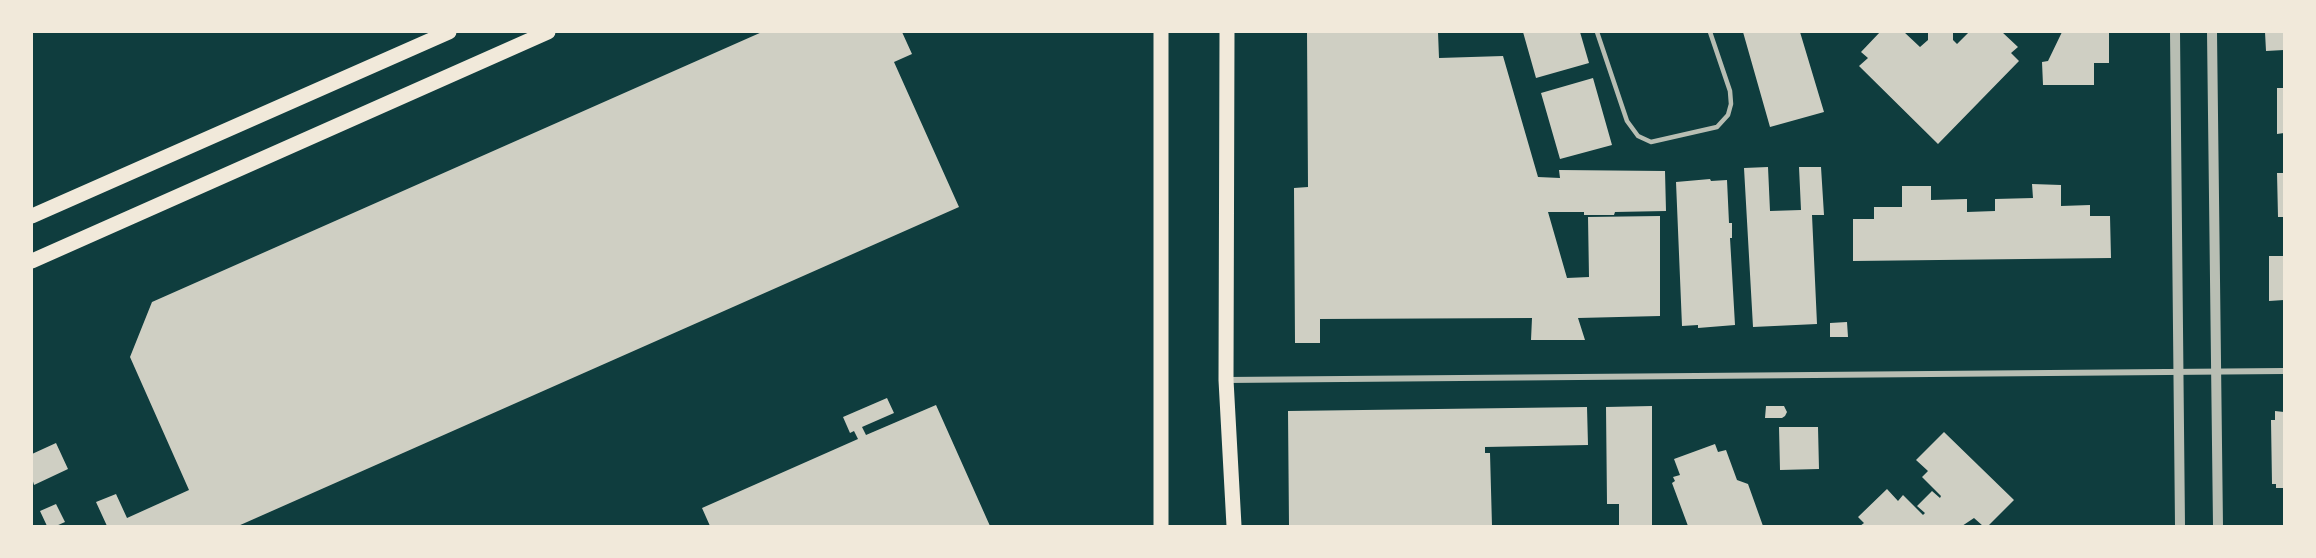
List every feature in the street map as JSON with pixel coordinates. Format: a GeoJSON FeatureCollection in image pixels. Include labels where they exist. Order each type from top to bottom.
{"type":"FeatureCollection","features":[{"type":"Feature","properties":{"kind":"main road"},"geometry":{"type":"LineString","coordinates":[[32,216],[449,32]]}},
{"type":"Feature","properties":{"kind":"main road"},"geometry":{"type":"LineString","coordinates":[[32,261],[548,32]]}},
{"type":"Feature","properties":{"kind":"main road"},"geometry":{"type":"LineString","coordinates":[[1161,32],[1161,526]]}},
{"type":"Feature","properties":{"kind":"main road"},"geometry":{"type":"LineString","coordinates":[[1227,32],[1226,380],[1234,526]]}},
{"type":"Feature","properties":{"kind":"street"},"geometry":{"type":"LineString","coordinates":[[2175,32],[2180,526]]}},
{"type":"Feature","properties":{"kind":"street"},"geometry":{"type":"LineString","coordinates":[[2212,32],[2218,526]]}},
{"type":"Feature","properties":{"kind":"street"},"geometry":{"type":"LineString","coordinates":[[1226,380],[2284,371]]}},
{"type":"Feature","properties":{"kind":"lane"},"geometry":{"type":"LineString","coordinates":[[1597,32],[1627,121],[1638,136],[1651,142],[1718,127],[1728,115],[1731,104],[1730,91],[1710,32]]}},
{"type":"Feature","properties":{"kind":"building"},"geometry":{"type":"Polygon","coordinates":[[[762,32],[902,32],[912,54],[894,62],[959,207],[238,526],[107,526],[96,502],[116,494],[127,518],[189,490],[130,357],[152,302],[762,32]]]}},
{"type":"Feature","properties":{"kind":"building"},"geometry":{"type":"Polygon","coordinates":[[[1307,32],[1438,32],[1439,58],[1503,56],[1538,177],[1560,178],[1559,170],[1665,171],[1666,211],[1615,212],[1614,215],[1548,212],[1567,278],[1589,277],[1588,217],[1660,216],[1660,316],[1578,318],[1585,340],[1531,340],[1532,318],[1320,319],[1320,343],[1295,343],[1294,188],[1308,187],[1307,32]]]}},
{"type":"Feature","properties":{"kind":"building"},"geometry":{"type":"Polygon","coordinates":[[[1523,32],[1580,32],[1589,63],[1536,78],[1523,32]]]}},
{"type":"Feature","properties":{"kind":"building"},"geometry":{"type":"Polygon","coordinates":[[[1743,32],[1800,32],[1824,112],[1770,127],[1743,32]]]}},
{"type":"Feature","properties":{"kind":"building"},"geometry":{"type":"Polygon","coordinates":[[[1880,32],[1904,32],[1920,47],[1928,40],[1928,32],[1953,32],[1953,40],[1957,44],[1969,32],[2002,32],[2018,47],[2011,53],[2019,61],[1938,144],[1859,66],[1868,58],[1861,52],[1880,32]]]}},
{"type":"Feature","properties":{"kind":"building"},"geometry":{"type":"Polygon","coordinates":[[[2062,32],[2109,32],[2109,63],[2094,63],[2094,85],[2043,85],[2042,62],[2048,61],[2062,32]]]}},
{"type":"Feature","properties":{"kind":"building"},"geometry":{"type":"Polygon","coordinates":[[[2265,32],[2284,32],[2284,50],[2266,51],[2265,32]]]}},
{"type":"Feature","properties":{"kind":"building"},"geometry":{"type":"Polygon","coordinates":[[[1593,78],[1612,145],[1560,159],[1541,93],[1593,78]]]}},
{"type":"Feature","properties":{"kind":"building"},"geometry":{"type":"Polygon","coordinates":[[[2277,88],[2284,88],[2284,133],[2277,134],[2277,88]]]}},
{"type":"Feature","properties":{"kind":"building"},"geometry":{"type":"Polygon","coordinates":[[[1768,167],[1770,211],[1801,210],[1799,167],[1821,167],[1824,215],[1812,215],[1817,324],[1753,327],[1744,168],[1768,167]]]}},
{"type":"Feature","properties":{"kind":"building"},"geometry":{"type":"Polygon","coordinates":[[[2277,173],[2284,173],[2284,217],[2278,217],[2277,173]]]}},
{"type":"Feature","properties":{"kind":"building"},"geometry":{"type":"Polygon","coordinates":[[[1710,179],[1711,181],[1727,180],[1729,223],[1732,223],[1732,238],[1730,238],[1735,325],[1698,328],[1698,325],[1682,326],[1676,182],[1710,179]]]}},
{"type":"Feature","properties":{"kind":"building"},"geometry":{"type":"Polygon","coordinates":[[[2032,184],[2061,185],[2061,206],[2090,205],[2090,216],[2110,216],[2111,258],[1853,261],[1853,219],[1874,219],[1874,207],[1902,207],[1902,186],[1931,186],[1931,200],[1967,199],[1967,212],[1995,211],[1995,199],[2033,198],[2032,184]]]}},
{"type":"Feature","properties":{"kind":"building"},"geometry":{"type":"Polygon","coordinates":[[[2269,256],[2284,256],[2284,300],[2269,301],[2269,256]]]}},
{"type":"Feature","properties":{"kind":"building"},"geometry":{"type":"Polygon","coordinates":[[[1847,322],[1848,337],[1830,337],[1830,323],[1847,322]]]}},
{"type":"Feature","properties":{"kind":"building"},"geometry":{"type":"Polygon","coordinates":[[[887,398],[894,413],[862,427],[866,435],[936,405],[990,526],[710,526],[702,508],[858,439],[854,431],[850,433],[843,417],[887,398]]]}},
{"type":"Feature","properties":{"kind":"building"},"geometry":{"type":"Polygon","coordinates":[[[1652,406],[1652,526],[1619,526],[1619,504],[1607,504],[1606,407],[1652,406]]]}},
{"type":"Feature","properties":{"kind":"building"},"geometry":{"type":"Polygon","coordinates":[[[1766,406],[1784,406],[1787,412],[1782,418],[1765,418],[1766,406]]]}},
{"type":"Feature","properties":{"kind":"building"},"geometry":{"type":"Polygon","coordinates":[[[1587,407],[1588,445],[1485,447],[1485,453],[1490,453],[1492,526],[1289,526],[1288,411],[1587,407]]]}},
{"type":"Feature","properties":{"kind":"building"},"geometry":{"type":"Polygon","coordinates":[[[2275,411],[2284,412],[2284,488],[2276,488],[2276,484],[2272,484],[2271,420],[2275,420],[2275,411]]]}},
{"type":"Feature","properties":{"kind":"building"},"geometry":{"type":"Polygon","coordinates":[[[1779,427],[1818,427],[1819,469],[1780,470],[1779,427]]]}},
{"type":"Feature","properties":{"kind":"building"},"geometry":{"type":"Polygon","coordinates":[[[1944,432],[2014,500],[1988,526],[1983,526],[1974,518],[1962,526],[1860,526],[1864,523],[1858,517],[1887,489],[1898,501],[1903,495],[1923,515],[1925,513],[1917,506],[1932,491],[1940,498],[1941,496],[1922,477],[1928,471],[1916,460],[1944,432]]]}},
{"type":"Feature","properties":{"kind":"building"},"geometry":{"type":"Polygon","coordinates":[[[56,443],[68,469],[34,485],[32,454],[56,443]]]}},
{"type":"Feature","properties":{"kind":"building"},"geometry":{"type":"Polygon","coordinates":[[[1715,444],[1718,452],[1726,450],[1737,480],[1748,484],[1763,526],[1688,526],[1672,483],[1675,481],[1673,477],[1680,475],[1674,459],[1715,444]]]}},
{"type":"Feature","properties":{"kind":"building"},"geometry":{"type":"Polygon","coordinates":[[[56,504],[65,522],[56,526],[47,526],[40,511],[56,504]]]}}]}
